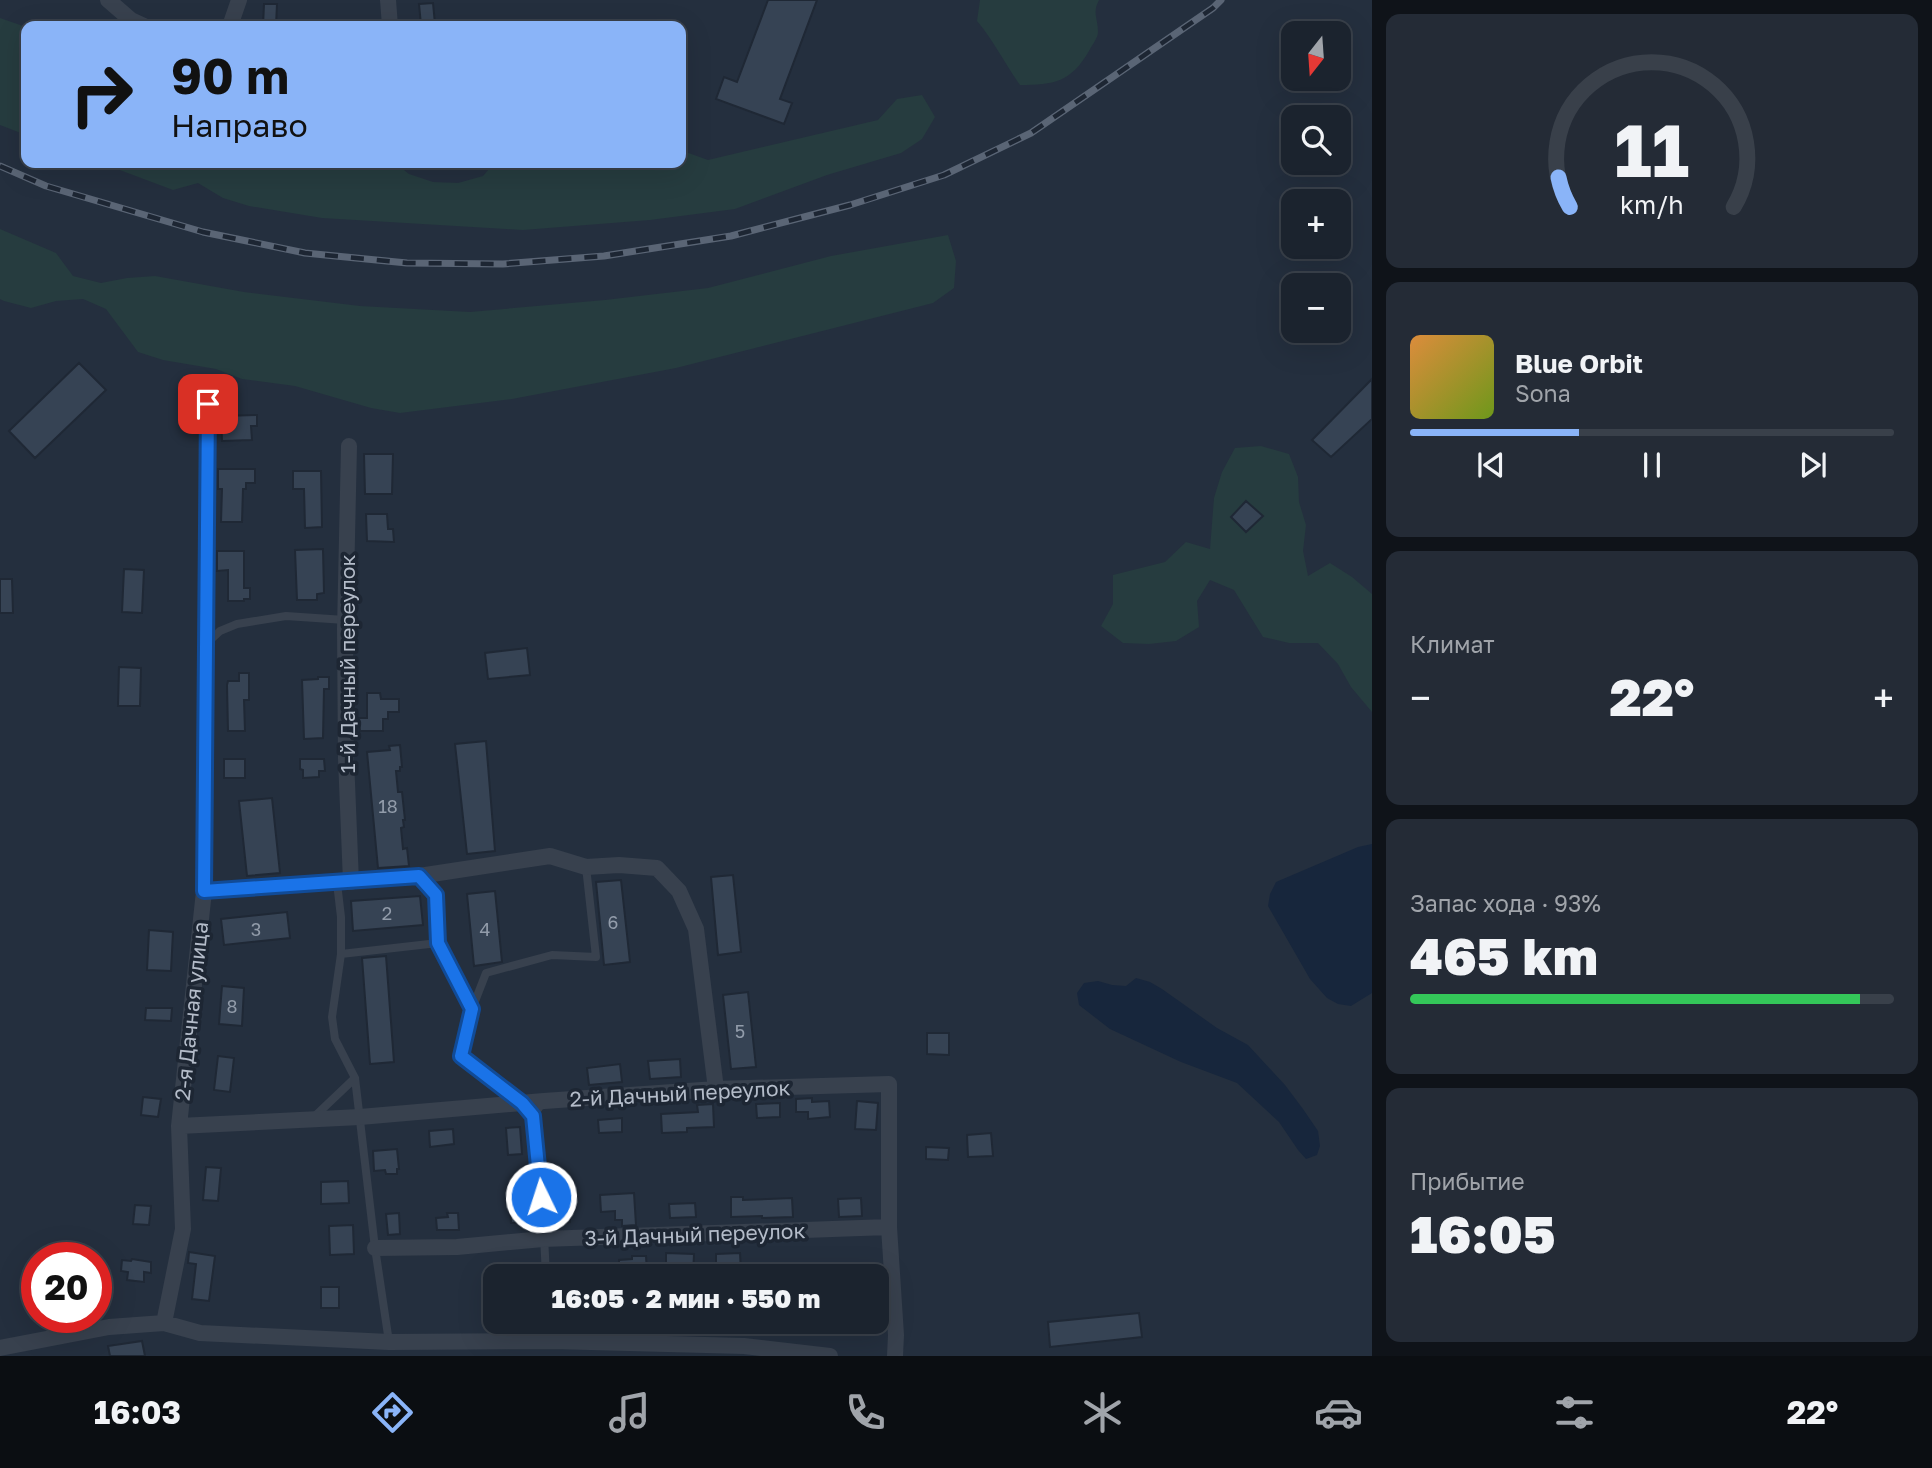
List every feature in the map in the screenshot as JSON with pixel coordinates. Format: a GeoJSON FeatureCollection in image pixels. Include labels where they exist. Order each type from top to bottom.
{"type":"FeatureCollection","features":[{"type":"Feature","properties":{"kind":"street"},"geometry":{"type":"LineString","coordinates":[[108,0],[133,21]]}},
{"type":"Feature","properties":{"kind":"street"},"geometry":{"type":"LineString","coordinates":[[232,21],[239,0]]}},
{"type":"Feature","properties":{"kind":"street"},"geometry":{"type":"LineString","coordinates":[[388,0],[390,21]]}},
{"type":"Feature","properties":{"kind":"street","name":"2-я Дачная улица"},"geometry":{"type":"LineString","coordinates":[[164,1323],[183,1229],[179,1126],[204,891],[208,404]]}},
{"type":"Feature","properties":{"kind":"street","name":"1-й Дачный переулок"},"geometry":{"type":"LineString","coordinates":[[344,882],[349,446]]}},
{"type":"Feature","properties":{"kind":"street"},"geometry":{"type":"LineString","coordinates":[[204,891],[419,876],[550,856],[586,867],[619,865],[657,868],[679,891],[696,929],[716,1089]]}},
{"type":"Feature","properties":{"kind":"street","name":"2-й Дачный переулок"},"geometry":{"type":"LineString","coordinates":[[179,1126],[360,1117],[716,1089],[889,1084],[889,1227]]}},
{"type":"Feature","properties":{"kind":"street"},"geometry":{"type":"LineString","coordinates":[[889,1227],[895,1356]]}},
{"type":"Feature","properties":{"kind":"street","name":"3-й Дачный переулок"},"geometry":{"type":"LineString","coordinates":[[375,1248],[457,1247],[543,1239],[889,1227]]}},
{"type":"Feature","properties":{"kind":"street"},"geometry":{"type":"LineString","coordinates":[[0,1348],[109,1327],[164,1323],[200,1333],[389,1342],[552,1341],[744,1346],[830,1356]]}},
{"type":"Feature","properties":{"kind":"lane"},"geometry":{"type":"LineString","coordinates":[[206,643],[220,631],[237,624],[286,616],[345,620]]}},
{"type":"Feature","properties":{"kind":"lane"},"geometry":{"type":"LineString","coordinates":[[545,1264],[541,1177],[533,1116],[522,1103],[461,1056],[472,1009],[486,973],[552,955],[596,957],[586,867]]}},
{"type":"Feature","properties":{"kind":"lane"},"geometry":{"type":"LineString","coordinates":[[419,876],[436,895],[438,943],[472,1009]]}},
{"type":"Feature","properties":{"kind":"lane"},"geometry":{"type":"LineString","coordinates":[[344,882],[341,954],[332,1017],[335,1039],[355,1078],[389,1342]]}},
{"type":"Feature","properties":{"kind":"lane"},"geometry":{"type":"LineString","coordinates":[[341,954],[438,943]]}},
{"type":"Feature","properties":{"kind":"lane"},"geometry":{"type":"LineString","coordinates":[[311,1120],[355,1078]]}},
{"type":"Feature","properties":{"kind":"lane"},"geometry":{"type":"LineString","coordinates":[[533,1116],[544,1101]]}},
{"type":"Feature","properties":{"kind":"lane"},"geometry":{"type":"LineString","coordinates":[[551,1334],[552,1341]]}},
{"type":"Feature","properties":{"kind":"green space"},"geometry":{"type":"Polygon","coordinates":[[[980,0],[1099,0],[1096,12],[1098,34],[1082,61],[1068,75],[1043,84],[1020,85],[977,21],[980,0]]]}},
{"type":"Feature","properties":{"kind":"green space"},"geometry":{"type":"Polygon","coordinates":[[[0,18],[21,25],[21,133],[0,125],[0,18]]]}},
{"type":"Feature","properties":{"kind":"green space"},"geometry":{"type":"Polygon","coordinates":[[[922,95],[935,117],[922,139],[901,153],[827,175],[735,209],[650,220],[523,230],[322,218],[249,206],[223,198],[198,183],[173,190],[114,168],[401,168],[409,174],[433,182],[458,183],[483,176],[490,168],[686,168],[686,152],[708,160],[878,120],[897,99],[922,95]]]}},
{"type":"Feature","properties":{"kind":"green space"},"geometry":{"type":"Polygon","coordinates":[[[0,229],[56,253],[73,276],[101,283],[155,276],[244,292],[360,306],[470,312],[708,288],[831,256],[948,235],[956,261],[954,288],[933,303],[676,368],[512,399],[400,413],[371,408],[295,386],[242,379],[216,369],[163,360],[138,352],[106,309],[83,299],[56,301],[31,308],[4,301],[0,299],[0,229]]]}},
{"type":"Feature","properties":{"kind":"green space"},"geometry":{"type":"Polygon","coordinates":[[[1261,446],[1289,454],[1298,477],[1299,502],[1306,525],[1303,551],[1308,576],[1330,563],[1372,594],[1372,712],[1351,687],[1338,664],[1318,643],[1289,643],[1263,637],[1234,590],[1210,580],[1197,601],[1199,627],[1176,641],[1123,643],[1101,626],[1113,604],[1113,575],[1165,562],[1186,542],[1210,549],[1214,498],[1222,472],[1235,448],[1261,446]]]}},
{"type":"Feature","properties":{"kind":"water"},"geometry":{"type":"Polygon","coordinates":[[[1372,844],[1372,993],[1351,1006],[1338,1004],[1327,998],[1310,979],[1268,906],[1270,894],[1276,882],[1358,847],[1372,844]]]}},
{"type":"Feature","properties":{"kind":"water"},"geometry":{"type":"Polygon","coordinates":[[[1136,978],[1162,989],[1217,1028],[1248,1045],[1285,1085],[1318,1131],[1320,1146],[1317,1155],[1306,1159],[1279,1122],[1237,1083],[1181,1062],[1110,1029],[1079,1005],[1077,993],[1084,983],[1098,981],[1126,986],[1136,978]]]}},
{"type":"Feature","properties":{"kind":"building"},"geometry":{"type":"Polygon","coordinates":[[[768,0],[817,0],[780,99],[792,103],[784,124],[716,99],[724,77],[737,82],[768,0]]]}},
{"type":"Feature","properties":{"kind":"building"},"geometry":{"type":"Polygon","coordinates":[[[433,3],[435,21],[421,21],[419,4],[433,3]]]}},
{"type":"Feature","properties":{"kind":"building"},"geometry":{"type":"Polygon","coordinates":[[[264,4],[277,4],[276,21],[263,21],[264,4]]]}},
{"type":"Feature","properties":{"kind":"building"},"geometry":{"type":"Polygon","coordinates":[[[79,363],[106,390],[35,458],[9,431],[79,363]]]}},
{"type":"Feature","properties":{"kind":"building"},"geometry":{"type":"Polygon","coordinates":[[[1372,379],[1372,419],[1331,457],[1312,440],[1372,379]]]}},
{"type":"Feature","properties":{"kind":"building"},"geometry":{"type":"Polygon","coordinates":[[[257,415],[257,426],[251,426],[252,440],[222,441],[221,416],[257,415]]]}},
{"type":"Feature","properties":{"kind":"building"},"geometry":{"type":"Polygon","coordinates":[[[364,454],[393,454],[392,494],[365,494],[364,454]]]}},
{"type":"Feature","properties":{"kind":"building"},"geometry":{"type":"Polygon","coordinates":[[[218,469],[255,469],[255,483],[246,483],[246,489],[243,489],[242,522],[221,522],[222,489],[218,489],[218,469]]]}},
{"type":"Feature","properties":{"kind":"building"},"geometry":{"type":"Polygon","coordinates":[[[293,471],[321,471],[322,527],[305,528],[304,489],[293,489],[293,471]]]}},
{"type":"Feature","properties":{"kind":"building"},"geometry":{"type":"Polygon","coordinates":[[[1246,501],[1263,516],[1246,532],[1231,517],[1246,501]]]}},
{"type":"Feature","properties":{"kind":"building"},"geometry":{"type":"Polygon","coordinates":[[[366,514],[387,514],[388,529],[393,529],[394,542],[367,541],[366,514]]]}},
{"type":"Feature","properties":{"kind":"building"},"geometry":{"type":"Polygon","coordinates":[[[323,549],[324,593],[317,594],[317,600],[297,600],[295,550],[323,549]]]}},
{"type":"Feature","properties":{"kind":"building"},"geometry":{"type":"Polygon","coordinates":[[[217,551],[244,551],[244,588],[250,588],[250,599],[228,601],[228,570],[217,571],[217,551]]]}},
{"type":"Feature","properties":{"kind":"building"},"geometry":{"type":"Polygon","coordinates":[[[124,569],[144,570],[142,613],[122,612],[124,569]]]}},
{"type":"Feature","properties":{"kind":"building"},"geometry":{"type":"Polygon","coordinates":[[[0,579],[12,579],[13,613],[0,613],[0,579]]]}},
{"type":"Feature","properties":{"kind":"building"},"geometry":{"type":"Polygon","coordinates":[[[527,648],[530,675],[488,679],[485,653],[527,648]]]}},
{"type":"Feature","properties":{"kind":"building"},"geometry":{"type":"Polygon","coordinates":[[[119,667],[141,668],[140,706],[118,706],[119,667]]]}},
{"type":"Feature","properties":{"kind":"building"},"geometry":{"type":"Polygon","coordinates":[[[239,673],[249,673],[249,700],[244,700],[245,731],[228,731],[227,685],[228,681],[239,681],[239,673]]]}},
{"type":"Feature","properties":{"kind":"building"},"geometry":{"type":"Polygon","coordinates":[[[329,677],[329,689],[324,689],[323,738],[304,739],[302,680],[329,677]]]}},
{"type":"Feature","properties":{"kind":"building"},"geometry":{"type":"Polygon","coordinates":[[[367,693],[380,693],[381,699],[399,699],[399,712],[388,712],[388,719],[383,719],[383,731],[360,731],[359,718],[367,718],[367,693]]]}},
{"type":"Feature","properties":{"kind":"building"},"geometry":{"type":"Polygon","coordinates":[[[486,741],[495,851],[467,854],[455,744],[486,741]]]}},
{"type":"Feature","properties":{"kind":"building"},"geometry":{"type":"Polygon","coordinates":[[[400,745],[402,767],[400,771],[396,771],[398,792],[402,792],[405,820],[404,827],[401,828],[403,849],[407,848],[409,866],[378,868],[367,752],[390,750],[389,746],[400,745]]]}},
{"type":"Feature","properties":{"kind":"building"},"geometry":{"type":"Polygon","coordinates":[[[224,759],[245,759],[245,778],[224,778],[224,759]]]}},
{"type":"Feature","properties":{"kind":"building"},"geometry":{"type":"Polygon","coordinates":[[[300,759],[324,759],[325,771],[319,771],[319,777],[303,778],[300,759]]]}},
{"type":"Feature","properties":{"kind":"building"},"geometry":{"type":"Polygon","coordinates":[[[272,798],[280,873],[247,876],[239,801],[272,798]]]}},
{"type":"Feature","properties":{"kind":"building"},"geometry":{"type":"Polygon","coordinates":[[[733,875],[741,952],[718,955],[711,877],[733,875]]]}},
{"type":"Feature","properties":{"kind":"building"},"geometry":{"type":"Polygon","coordinates":[[[621,880],[630,962],[604,965],[596,882],[621,880]]]}},
{"type":"Feature","properties":{"kind":"building"},"geometry":{"type":"Polygon","coordinates":[[[495,891],[502,962],[474,966],[467,894],[495,891]]]}},
{"type":"Feature","properties":{"kind":"building"},"geometry":{"type":"Polygon","coordinates":[[[420,896],[423,925],[353,931],[351,901],[420,896]]]}},
{"type":"Feature","properties":{"kind":"building"},"geometry":{"type":"Polygon","coordinates":[[[287,912],[290,938],[224,945],[221,919],[287,912]]]}},
{"type":"Feature","properties":{"kind":"building"},"geometry":{"type":"Polygon","coordinates":[[[149,930],[173,932],[171,971],[147,970],[149,930]]]}},
{"type":"Feature","properties":{"kind":"building"},"geometry":{"type":"Polygon","coordinates":[[[386,956],[394,1062],[370,1064],[362,958],[386,956]]]}},
{"type":"Feature","properties":{"kind":"building"},"geometry":{"type":"Polygon","coordinates":[[[222,986],[244,988],[242,1026],[219,1024],[222,986]]]}},
{"type":"Feature","properties":{"kind":"building"},"geometry":{"type":"Polygon","coordinates":[[[748,992],[756,1067],[731,1069],[723,995],[748,992]]]}},
{"type":"Feature","properties":{"kind":"building"},"geometry":{"type":"Polygon","coordinates":[[[146,1008],[172,1008],[171,1021],[145,1020],[146,1008]]]}},
{"type":"Feature","properties":{"kind":"building"},"geometry":{"type":"Polygon","coordinates":[[[927,1033],[949,1033],[949,1055],[927,1054],[927,1033]]]}},
{"type":"Feature","properties":{"kind":"building"},"geometry":{"type":"Polygon","coordinates":[[[218,1056],[234,1058],[230,1092],[214,1090],[218,1056]]]}},
{"type":"Feature","properties":{"kind":"building"},"geometry":{"type":"Polygon","coordinates":[[[680,1059],[681,1077],[650,1079],[648,1061],[680,1059]]]}},
{"type":"Feature","properties":{"kind":"building"},"geometry":{"type":"Polygon","coordinates":[[[620,1064],[622,1082],[589,1085],[587,1068],[620,1064]]]}},
{"type":"Feature","properties":{"kind":"building"},"geometry":{"type":"Polygon","coordinates":[[[143,1097],[161,1099],[158,1117],[141,1115],[143,1097]]]}},
{"type":"Feature","properties":{"kind":"building"},"geometry":{"type":"Polygon","coordinates":[[[812,1098],[812,1102],[829,1101],[830,1117],[808,1119],[808,1112],[796,1112],[796,1099],[812,1098]]]}},
{"type":"Feature","properties":{"kind":"building"},"geometry":{"type":"Polygon","coordinates":[[[857,1101],[878,1103],[876,1130],[855,1129],[857,1101]]]}},
{"type":"Feature","properties":{"kind":"building"},"geometry":{"type":"Polygon","coordinates":[[[780,1103],[780,1117],[757,1118],[756,1104],[780,1103]]]}},
{"type":"Feature","properties":{"kind":"building"},"geometry":{"type":"Polygon","coordinates":[[[713,1104],[714,1127],[687,1128],[687,1132],[662,1133],[661,1114],[698,1112],[697,1105],[713,1104]]]}},
{"type":"Feature","properties":{"kind":"building"},"geometry":{"type":"Polygon","coordinates":[[[622,1118],[622,1132],[599,1133],[598,1120],[622,1118]]]}},
{"type":"Feature","properties":{"kind":"building"},"geometry":{"type":"Polygon","coordinates":[[[520,1127],[522,1154],[508,1155],[506,1128],[520,1127]]]}},
{"type":"Feature","properties":{"kind":"building"},"geometry":{"type":"Polygon","coordinates":[[[453,1129],[454,1144],[430,1147],[429,1131],[453,1129]]]}},
{"type":"Feature","properties":{"kind":"building"},"geometry":{"type":"Polygon","coordinates":[[[991,1133],[993,1156],[968,1157],[967,1135],[991,1133]]]}},
{"type":"Feature","properties":{"kind":"building"},"geometry":{"type":"Polygon","coordinates":[[[926,1147],[949,1148],[948,1160],[926,1159],[926,1147]]]}},
{"type":"Feature","properties":{"kind":"building"},"geometry":{"type":"Polygon","coordinates":[[[397,1149],[397,1174],[386,1174],[385,1170],[374,1171],[373,1151],[397,1149]]]}},
{"type":"Feature","properties":{"kind":"building"},"geometry":{"type":"Polygon","coordinates":[[[206,1167],[221,1168],[218,1201],[203,1200],[206,1167]]]}},
{"type":"Feature","properties":{"kind":"building"},"geometry":{"type":"Polygon","coordinates":[[[348,1181],[349,1203],[321,1204],[321,1182],[348,1181]]]}},
{"type":"Feature","properties":{"kind":"building"},"geometry":{"type":"Polygon","coordinates":[[[634,1193],[636,1225],[622,1226],[622,1220],[615,1220],[615,1211],[601,1212],[600,1195],[634,1193]]]}},
{"type":"Feature","properties":{"kind":"building"},"geometry":{"type":"Polygon","coordinates":[[[527,1195],[528,1209],[536,1208],[537,1222],[511,1223],[510,1197],[527,1195]]]}},
{"type":"Feature","properties":{"kind":"building"},"geometry":{"type":"Polygon","coordinates":[[[731,1197],[743,1197],[743,1200],[792,1198],[793,1217],[731,1217],[731,1197]]]}},
{"type":"Feature","properties":{"kind":"building"},"geometry":{"type":"Polygon","coordinates":[[[861,1198],[862,1216],[839,1217],[838,1199],[861,1198]]]}},
{"type":"Feature","properties":{"kind":"building"},"geometry":{"type":"Polygon","coordinates":[[[695,1203],[696,1217],[670,1218],[669,1204],[695,1203]]]}},
{"type":"Feature","properties":{"kind":"building"},"geometry":{"type":"Polygon","coordinates":[[[135,1205],[151,1206],[149,1225],[133,1224],[135,1205]]]}},
{"type":"Feature","properties":{"kind":"building"},"geometry":{"type":"Polygon","coordinates":[[[569,1205],[570,1222],[550,1224],[549,1207],[569,1205]]]}},
{"type":"Feature","properties":{"kind":"building"},"geometry":{"type":"Polygon","coordinates":[[[399,1213],[400,1234],[388,1235],[386,1214],[399,1213]]]}},
{"type":"Feature","properties":{"kind":"building"},"geometry":{"type":"Polygon","coordinates":[[[447,1213],[458,1213],[459,1230],[437,1230],[436,1218],[448,1217],[447,1213]]]}},
{"type":"Feature","properties":{"kind":"building"},"geometry":{"type":"Polygon","coordinates":[[[353,1225],[354,1254],[330,1255],[329,1226],[353,1225]]]}},
{"type":"Feature","properties":{"kind":"building"},"geometry":{"type":"Polygon","coordinates":[[[189,1252],[215,1256],[209,1301],[192,1299],[196,1264],[188,1263],[189,1252]]]}},
{"type":"Feature","properties":{"kind":"building"},"geometry":{"type":"Polygon","coordinates":[[[666,1253],[694,1254],[694,1264],[666,1264],[666,1253]]]}},
{"type":"Feature","properties":{"kind":"building"},"geometry":{"type":"Polygon","coordinates":[[[740,1253],[741,1264],[716,1264],[716,1254],[740,1253]]]}},
{"type":"Feature","properties":{"kind":"building"},"geometry":{"type":"Polygon","coordinates":[[[632,1256],[646,1256],[646,1264],[619,1264],[619,1260],[632,1259],[632,1256]]]}},
{"type":"Feature","properties":{"kind":"building"},"geometry":{"type":"Polygon","coordinates":[[[122,1260],[151,1262],[151,1273],[144,1272],[144,1282],[127,1280],[128,1272],[121,1271],[122,1260]]]}},
{"type":"Feature","properties":{"kind":"building"},"geometry":{"type":"Polygon","coordinates":[[[321,1287],[339,1287],[339,1308],[321,1308],[321,1287]]]}},
{"type":"Feature","properties":{"kind":"building"},"geometry":{"type":"Polygon","coordinates":[[[1139,1313],[1142,1337],[1050,1347],[1048,1322],[1139,1313]]]}},
{"type":"Feature","properties":{"kind":"building"},"geometry":{"type":"Polygon","coordinates":[[[142,1341],[145,1356],[110,1356],[108,1346],[142,1341]]]}},
{"type":"Feature","properties":{"kind":"railway"},"geometry":{"type":"LineString","coordinates":[[0,166],[46,186],[203,232],[305,253],[407,263],[503,264],[604,256],[731,236],[850,205],[944,175],[1031,133],[1221,0]]}},
{"type":"Feature","properties":{"kind":"route"},"geometry":{"type":"LineString","coordinates":[[208,404],[204,891],[419,876],[436,895],[438,943],[472,1009],[461,1056],[522,1103],[533,1116],[541,1197]]}}]}
